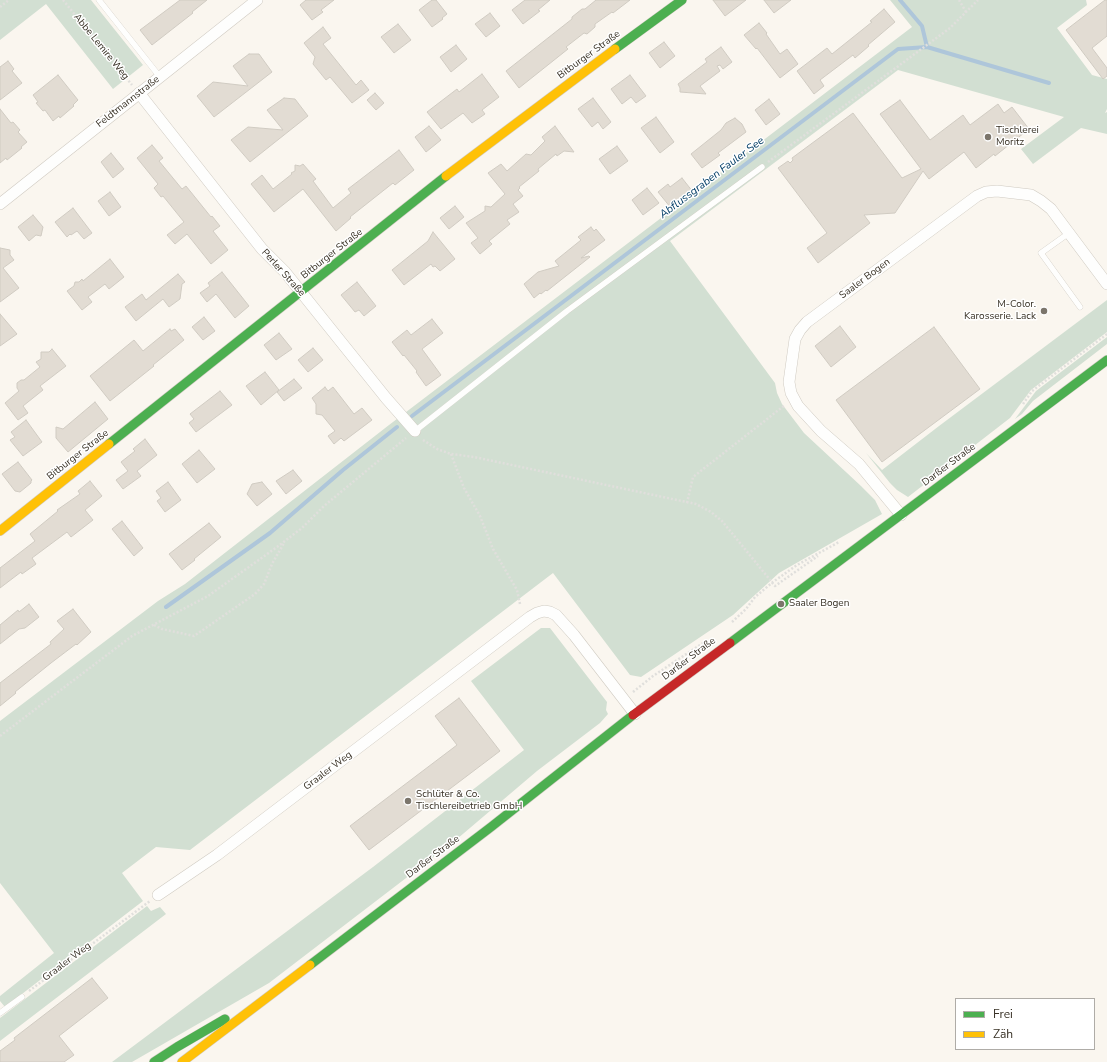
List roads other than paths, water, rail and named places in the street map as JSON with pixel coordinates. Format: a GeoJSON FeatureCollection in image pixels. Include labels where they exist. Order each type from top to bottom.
{"type":"FeatureCollection","features":[{"type":"Feature","properties":{"kind":"main road","name":"Bitburger Straße"},"geometry":{"type":"LineString","coordinates":[[0,531],[467,160],[682,0]]}},
{"type":"Feature","properties":{"kind":"main road","name":"Darßer Straße"},"geometry":{"type":"LineString","coordinates":[[182,1062],[289,982],[635,714],[1107,360]]}},
{"type":"Feature","properties":{"kind":"main road","name":"Darßer Straße"},"geometry":{"type":"LineString","coordinates":[[154,1062],[289,982]]}},
{"type":"Feature","properties":{"kind":"street","name":"Feldtmannstraße"},"geometry":{"type":"LineString","coordinates":[[0,204],[257,0]]}},
{"type":"Feature","properties":{"kind":"street","name":"Perler Straße"},"geometry":{"type":"LineString","coordinates":[[139,93],[262,249],[285,272],[386,398],[415,431]]}},
{"type":"Feature","properties":{"kind":"street","name":"Saaler Bogen"},"geometry":{"type":"LineString","coordinates":[[901,515],[859,464],[821,431],[798,406],[791,394],[788,382],[795,339],[807,322],[934,227],[977,196],[986,192],[997,191],[1031,195],[1042,201],[1051,209],[1107,284]]}},
{"type":"Feature","properties":{"kind":"street","name":"Graaler Weg"},"geometry":{"type":"LineString","coordinates":[[158,895],[217,855],[537,613],[544,611],[556,615],[574,635],[635,714]]}},
{"type":"Feature","properties":{"kind":"lane"},"geometry":{"type":"LineString","coordinates":[[99,0],[160,77]]}},
{"type":"Feature","properties":{"kind":"lane"},"geometry":{"type":"LineString","coordinates":[[415,431],[567,311],[762,167]]}},
{"type":"Feature","properties":{"kind":"lane"},"geometry":{"type":"LineString","coordinates":[[1069,233],[1041,253],[1080,308]]}},
{"type":"Feature","properties":{"kind":"lane"},"geometry":{"type":"LineString","coordinates":[[0,1013],[22,997]]}},
{"type":"Feature","properties":{"kind":"waterway"},"geometry":{"type":"LineString","coordinates":[[900,0],[922,26],[927,47]]}},
{"type":"Feature","properties":{"kind":"waterway","name":"Abflussgraben Fauler See"},"geometry":{"type":"LineString","coordinates":[[412,416],[898,49],[927,47],[1049,83]]}},
{"type":"Feature","properties":{"kind":"waterway"},"geometry":{"type":"LineString","coordinates":[[166,607],[270,533],[343,470],[397,427]]}},
{"type":"Feature","properties":{"kind":"place","name":"Tischlerei Moritz"},"geometry":{"type":"Point","coordinates":[988,137]}},
{"type":"Feature","properties":{"kind":"place","name":"M-Color. Karosserie. Lack"},"geometry":{"type":"Point","coordinates":[1044,311]}},
{"type":"Feature","properties":{"kind":"place","name":"Saaler Bogen"},"geometry":{"type":"Point","coordinates":[781,604]}},
{"type":"Feature","properties":{"kind":"place","name":"Schlüter & Co. Tischlereibetrieb GmbH"},"geometry":{"type":"Point","coordinates":[408,801]}}]}
